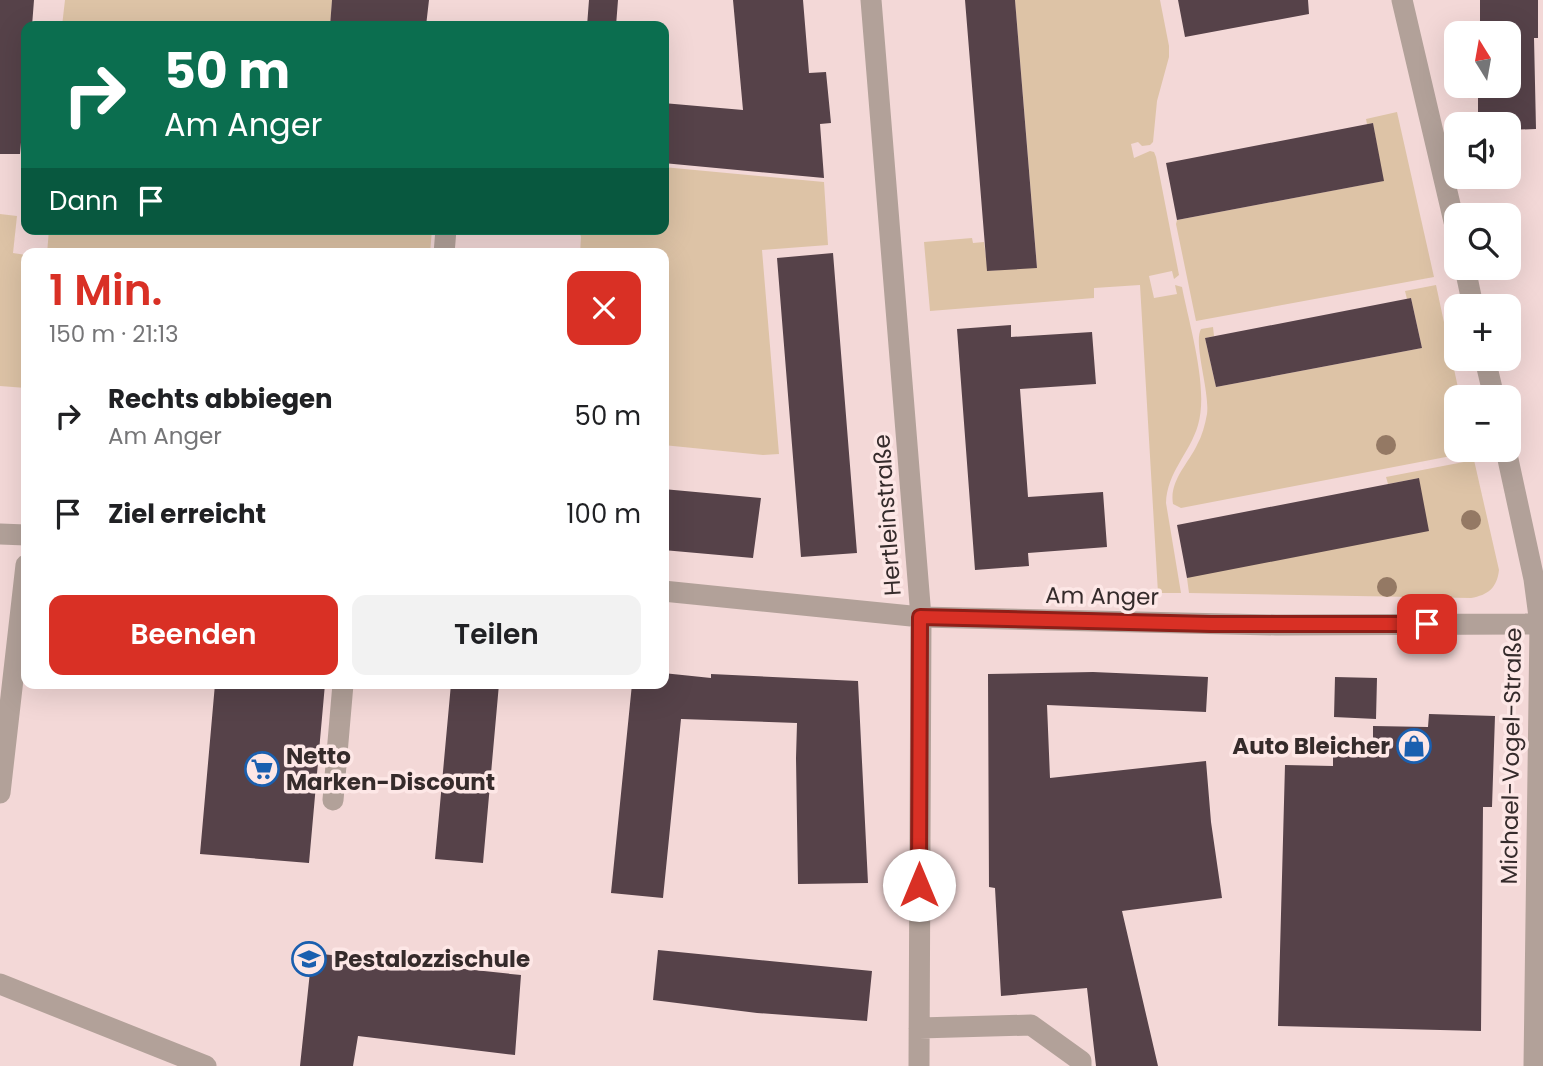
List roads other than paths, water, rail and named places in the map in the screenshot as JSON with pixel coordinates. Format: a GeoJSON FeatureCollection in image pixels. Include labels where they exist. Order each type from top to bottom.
{"type":"FeatureCollection","features":[{"type":"Feature","properties":{"kind":"street","name":"Hertleinstraße"},"geometry":{"type":"LineString","coordinates":[[872,0],[920,617],[919,1066]]}},
{"type":"Feature","properties":{"kind":"street"},"geometry":{"type":"LineString","coordinates":[[1402,0],[1450,203]]}},
{"type":"Feature","properties":{"kind":"street","name":"Michael-Vogel-Straße"},"geometry":{"type":"LineString","coordinates":[[1509,462],[1541,624],[1534,1066]]}},
{"type":"Feature","properties":{"kind":"street"},"geometry":{"type":"LineString","coordinates":[[0,534],[21,535]]}},
{"type":"Feature","properties":{"kind":"street","name":"Am Anger"},"geometry":{"type":"LineString","coordinates":[[669,592],[920,617],[1239,625],[1541,624]]}},
{"type":"Feature","properties":{"kind":"street"},"geometry":{"type":"LineString","coordinates":[[0,793],[21,609]]}},
{"type":"Feature","properties":{"kind":"street"},"geometry":{"type":"LineString","coordinates":[[333,800],[343,689]]}},
{"type":"Feature","properties":{"kind":"street"},"geometry":{"type":"LineString","coordinates":[[0,984],[206,1066]]}},
{"type":"Feature","properties":{"kind":"street"},"geometry":{"type":"LineString","coordinates":[[919,1028],[1031,1025],[1081,1061],[1082,1066]]}},
{"type":"Feature","properties":{"kind":"place","name":"Auto Bleicher"},"geometry":{"type":"Point","coordinates":[1414,746]}},
{"type":"Feature","properties":{"kind":"place","name":"Netto Marken-Discount"},"geometry":{"type":"Point","coordinates":[262,769]}},
{"type":"Feature","properties":{"kind":"place","name":"Pestalozzischule"},"geometry":{"type":"Point","coordinates":[309,959]}}]}
